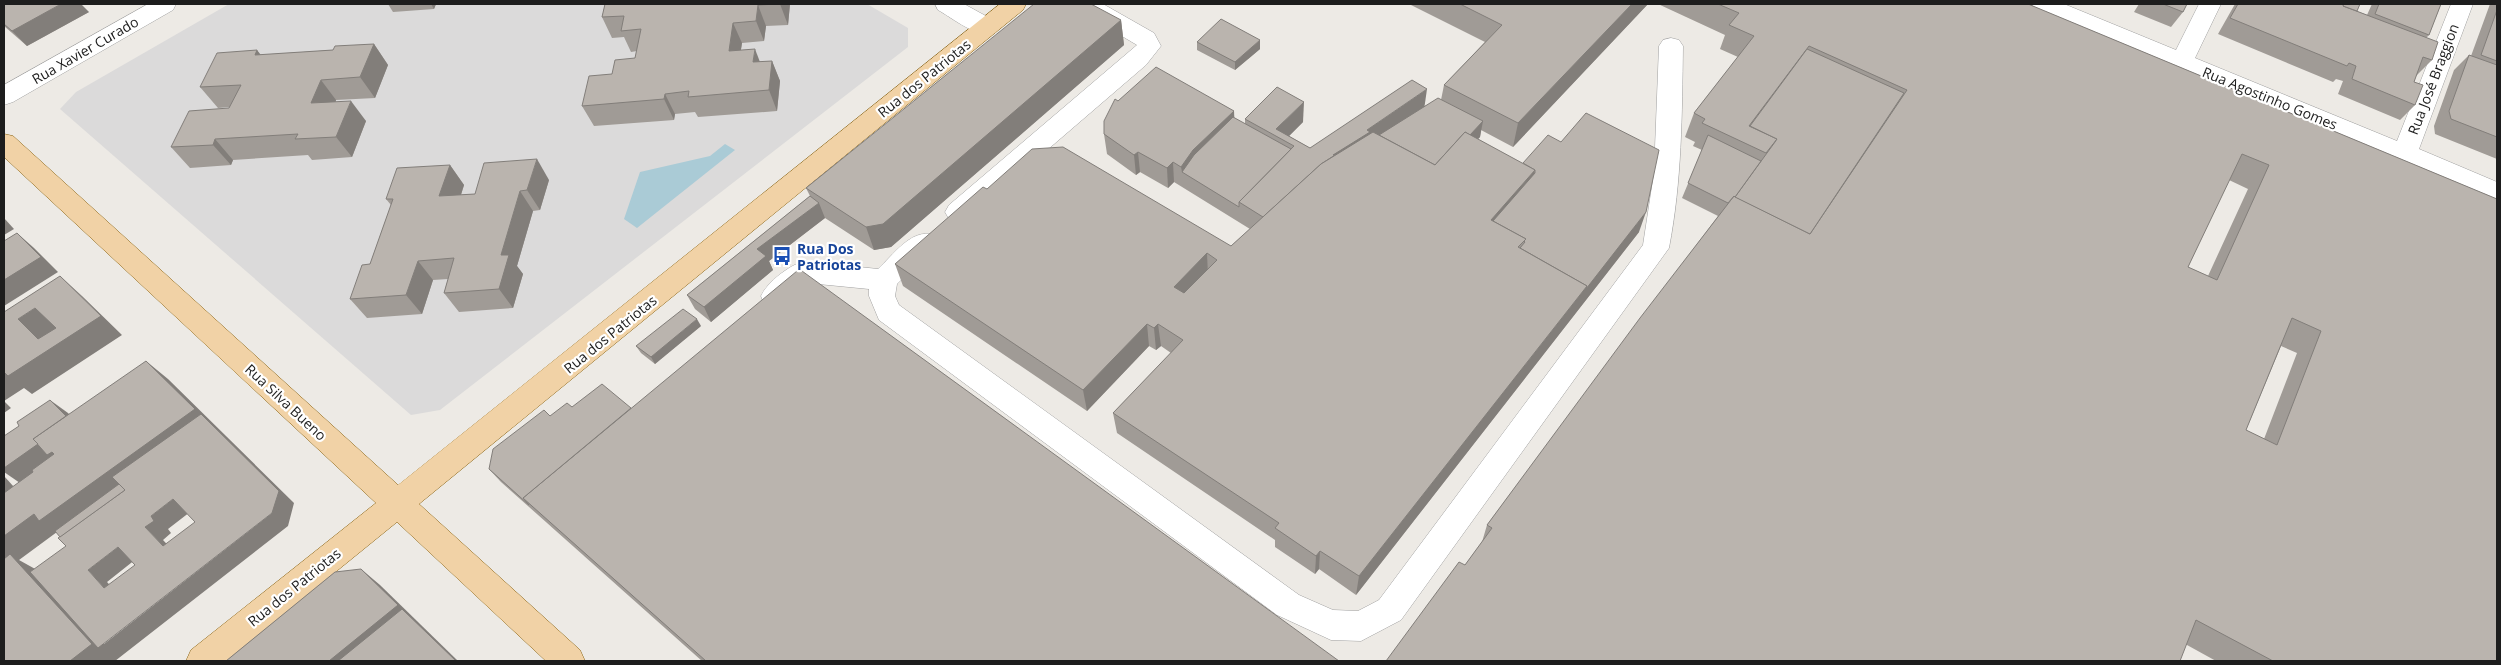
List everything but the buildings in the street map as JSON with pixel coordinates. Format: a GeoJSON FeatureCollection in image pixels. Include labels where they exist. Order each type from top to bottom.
{"type":"FeatureCollection","features":[{"type":"Feature","properties":{"kind":"main road","name":"Rua dos Patriotas"},"geometry":{"type":"LineString","coordinates":[[202,661],[1015,4]]}},
{"type":"Feature","properties":{"kind":"main road","name":"Rua Silva Bueno"},"geometry":{"type":"LineString","coordinates":[[10,155],[569,661]]}},
{"type":"Feature","properties":{"kind":"street","name":"Rua Xavier Curado"},"geometry":{"type":"LineString","coordinates":[[4,96],[165,4]]}},
{"type":"Feature","properties":{"kind":"street"},"geometry":{"type":"LineString","coordinates":[[946,4],[987,27]]}},
{"type":"Feature","properties":{"kind":"street"},"geometry":{"type":"LineString","coordinates":[[1086,4],[1146,39],[1149,46],[1138,59],[900,262],[884,280],[882,296],[888,312],[1288,604],[1331,625],[1361,626],[1390,610],[1656,248],[1664,211],[1669,167],[1671,46]]}},
{"type":"Feature","properties":{"kind":"street","name":"Rua Agostinho Gomes"},"geometry":{"type":"LineString","coordinates":[[2043,4],[2497,192]]}},
{"type":"Feature","properties":{"kind":"street"},"geometry":{"type":"LineString","coordinates":[[2182,61],[2210,4]]}},
{"type":"Feature","properties":{"kind":"street","name":"Rua José Braggion"},"geometry":{"type":"LineString","coordinates":[[2405,153],[2462,4]]}},
{"type":"Feature","properties":{"kind":"street"},"geometry":{"type":"LineString","coordinates":[[759,309],[802,272],[884,280]]}},
{"type":"Feature","properties":{"kind":"shaded area"},"geometry":{"type":"Polygon","coordinates":[[[229,4],[867,4],[908,28],[908,47],[440,410],[411,415],[60,109],[76,92],[229,4]]]}},
{"type":"Feature","properties":{"kind":"water"},"geometry":{"type":"Polygon","coordinates":[[[725,144],[735,150],[637,228],[624,219],[640,172],[710,156],[725,144]]]}},
{"type":"Feature","properties":{"kind":"place","name":"Rua Dos Patriotas"},"geometry":{"type":"Point","coordinates":[782,256]}}]}
